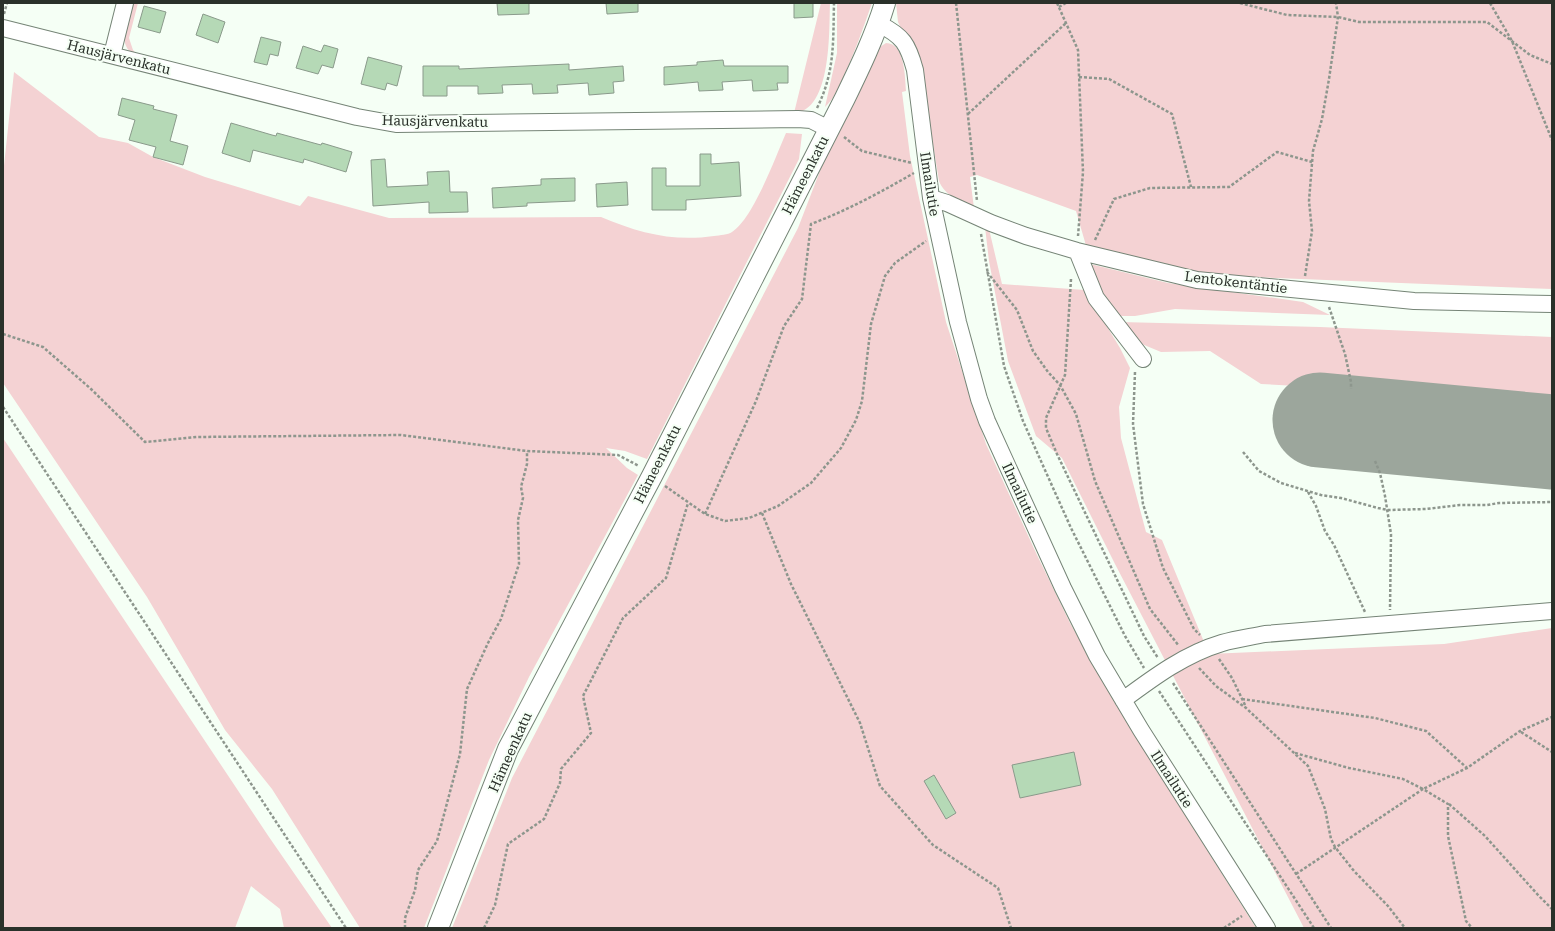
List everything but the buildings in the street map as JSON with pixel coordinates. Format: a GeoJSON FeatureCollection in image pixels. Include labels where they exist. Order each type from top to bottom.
{"type":"FeatureCollection","features":[{"type":"Feature","properties":{"kind":"main road","name":"Hämeenkatu"},"geometry":{"type":"LineString","coordinates":[[438,928],[508,749],[652,476],[863,62],[879,24],[885,3]]}},
{"type":"Feature","properties":{"kind":"street"},"geometry":{"type":"LineString","coordinates":[[112,55],[125,3]]}},
{"type":"Feature","properties":{"kind":"street","name":"Ilmailutie"},"geometry":{"type":"LineString","coordinates":[[879,24],[894,31],[904,42],[910,53],[917,82],[931,198],[958,322],[978,399],[1063,588],[1096,656],[1267,928]]}},
{"type":"Feature","properties":{"kind":"street","name":"Hausjärvenkatu"},"geometry":{"type":"LineString","coordinates":[[3,28],[351,115],[396,124],[798,119],[811,120],[829,129]]}},
{"type":"Feature","properties":{"kind":"street","name":"Lentokentäntie"},"geometry":{"type":"LineString","coordinates":[[931,198],[947,202],[1026,236],[1082,252],[1197,280],[1414,301],[1552,304]]}},
{"type":"Feature","properties":{"kind":"street"},"geometry":{"type":"LineString","coordinates":[[1082,252],[1096,298],[1139,365]]}},
{"type":"Feature","properties":{"kind":"street"},"geometry":{"type":"LineString","coordinates":[[1123,700],[1151,679],[1189,657],[1211,647],[1235,640],[1265,634],[1552,611]]}},
{"type":"Feature","properties":{"kind":"path"},"geometry":{"type":"LineString","coordinates":[[3,16],[7,3]]}},
{"type":"Feature","properties":{"kind":"path"},"geometry":{"type":"LineString","coordinates":[[811,120],[823,96],[830,74],[833,56],[834,3]]}},
{"type":"Feature","properties":{"kind":"path"},"geometry":{"type":"LineString","coordinates":[[956,3],[979,217],[987,272],[1004,366],[1023,421],[1071,528],[1125,636],[1151,679],[1314,928]]}},
{"type":"Feature","properties":{"kind":"path"},"geometry":{"type":"LineString","coordinates":[[1057,3],[1078,50],[1083,172],[1082,252]]}},
{"type":"Feature","properties":{"kind":"path"},"geometry":{"type":"LineString","coordinates":[[1059,7],[1066,3]]}},
{"type":"Feature","properties":{"kind":"path"},"geometry":{"type":"LineString","coordinates":[[1240,3],[1287,15],[1338,17],[1359,22],[1487,22],[1530,55],[1552,64]]}},
{"type":"Feature","properties":{"kind":"path"},"geometry":{"type":"LineString","coordinates":[[1302,290],[1312,231],[1309,201],[1313,151],[1322,119],[1338,17],[1336,3]]}},
{"type":"Feature","properties":{"kind":"path"},"geometry":{"type":"LineString","coordinates":[[1490,3],[1512,41],[1552,140]]}},
{"type":"Feature","properties":{"kind":"path"},"geometry":{"type":"LineString","coordinates":[[968,114],[1066,24]]}},
{"type":"Feature","properties":{"kind":"path"},"geometry":{"type":"LineString","coordinates":[[1079,77],[1109,79],[1172,114],[1192,187]]}},
{"type":"Feature","properties":{"kind":"path"},"geometry":{"type":"LineString","coordinates":[[829,129],[847,139],[862,151],[926,166]]}},
{"type":"Feature","properties":{"kind":"path"},"geometry":{"type":"LineString","coordinates":[[1082,252],[1114,199],[1150,188],[1229,187],[1277,152],[1312,162]]}},
{"type":"Feature","properties":{"kind":"path"},"geometry":{"type":"LineString","coordinates":[[705,514],[756,401],[784,326],[802,298],[811,224],[841,213],[926,166]]}},
{"type":"Feature","properties":{"kind":"path"},"geometry":{"type":"LineString","coordinates":[[3,334],[43,347],[91,388],[145,442],[197,438],[401,434],[528,451],[618,455],[636,463],[688,503],[705,514],[725,521],[749,518],[778,506],[811,483],[840,448],[856,420],[862,401],[871,324],[885,276],[895,263],[922,243],[939,234]]}},
{"type":"Feature","properties":{"kind":"path"},"geometry":{"type":"LineString","coordinates":[[987,272],[1017,310],[1033,352],[1060,385],[1076,414],[1095,481],[1150,609],[1189,657],[1216,686],[1246,708],[1308,766],[1324,809],[1331,839],[1335,847],[1354,871],[1388,906],[1405,928]]}},
{"type":"Feature","properties":{"kind":"path"},"geometry":{"type":"LineString","coordinates":[[1072,274],[1065,375],[1046,418],[1046,428],[1144,636],[1332,928]]}},
{"type":"Feature","properties":{"kind":"path"},"geometry":{"type":"LineString","coordinates":[[1322,292],[1331,311],[1345,354],[1351,382],[1350,389]]}},
{"type":"Feature","properties":{"kind":"path"},"geometry":{"type":"LineString","coordinates":[[1139,365],[1133,424],[1143,504],[1163,568],[1194,629],[1211,647],[1232,678],[1246,708]]}},
{"type":"Feature","properties":{"kind":"path"},"geometry":{"type":"LineString","coordinates":[[3,407],[346,928]]}},
{"type":"Feature","properties":{"kind":"path"},"geometry":{"type":"LineString","coordinates":[[404,928],[415,890],[418,870],[437,841],[460,754],[467,689],[488,644],[502,619],[519,564],[518,520],[523,498],[521,487],[527,464],[528,451]]}},
{"type":"Feature","properties":{"kind":"path"},"geometry":{"type":"LineString","coordinates":[[1243,452],[1259,471],[1281,483],[1321,495],[1341,498],[1388,510],[1426,509],[1499,503],[1552,502]]}},
{"type":"Feature","properties":{"kind":"path"},"geometry":{"type":"LineString","coordinates":[[1308,491],[1366,614],[1380,625],[1390,611],[1392,534],[1380,473],[1375,461]]}},
{"type":"Feature","properties":{"kind":"path"},"geometry":{"type":"LineString","coordinates":[[484,928],[495,905],[508,844],[544,819],[560,783],[561,768],[591,733],[583,696],[623,618],[666,578],[688,503]]}},
{"type":"Feature","properties":{"kind":"path"},"geometry":{"type":"LineString","coordinates":[[762,513],[791,584],[860,723],[880,786],[933,845],[998,888],[1011,928]]}},
{"type":"Feature","properties":{"kind":"path"},"geometry":{"type":"LineString","coordinates":[[1242,699],[1375,718],[1426,730],[1467,768]]}},
{"type":"Feature","properties":{"kind":"path"},"geometry":{"type":"LineString","coordinates":[[1296,874],[1423,789],[1467,768],[1520,731],[1552,717]]}},
{"type":"Feature","properties":{"kind":"path"},"geometry":{"type":"LineString","coordinates":[[1520,731],[1552,752]]}},
{"type":"Feature","properties":{"kind":"path"},"geometry":{"type":"LineString","coordinates":[[1295,753],[1349,768],[1403,779],[1448,804],[1485,836],[1552,909]]}},
{"type":"Feature","properties":{"kind":"path"},"geometry":{"type":"LineString","coordinates":[[1448,804],[1448,836],[1466,921],[1472,928]]}},
{"type":"Feature","properties":{"kind":"path"},"geometry":{"type":"LineString","coordinates":[[1224,928],[1254,908]]}},
{"type":"Feature","properties":{"kind":"shaded area"},"geometry":{"type":"Polygon","coordinates":[[[133,3],[138,3],[129,38],[133,50],[138,56],[126,47],[125,40],[126,26],[133,3]]]}},
{"type":"Feature","properties":{"kind":"shaded area"},"geometry":{"type":"Polygon","coordinates":[[[821,3],[830,3],[828,49],[822,84],[816,99],[806,109],[794,113],[821,3]]]}},
{"type":"Feature","properties":{"kind":"shaded area"},"geometry":{"type":"Polygon","coordinates":[[[837,3],[872,3],[843,78],[833,97],[825,107],[837,53],[837,3]]]}},
{"type":"Feature","properties":{"kind":"shaded area"},"geometry":{"type":"Polygon","coordinates":[[[896,3],[1552,3],[1552,289],[1200,275],[1087,249],[1076,211],[977,175],[970,177],[974,208],[945,191],[939,181],[921,70],[898,22],[896,3]]]}},
{"type":"Feature","properties":{"kind":"shaded area"},"geometry":{"type":"Polygon","coordinates":[[[886,43],[892,44],[897,49],[903,62],[906,91],[902,92],[910,156],[946,322],[986,444],[1070,623],[1125,719],[1256,928],[452,928],[512,778],[798,228],[830,145],[880,47],[886,43]]]}},
{"type":"Feature","properties":{"kind":"shaded area"},"geometry":{"type":"Polygon","coordinates":[[[14,72],[99,137],[128,143],[153,157],[205,177],[300,206],[308,196],[389,218],[601,217],[629,228],[670,237],[699,238],[726,234],[732,232],[748,215],[770,172],[786,133],[802,134],[799,159],[647,459],[625,451],[606,448],[627,468],[638,475],[529,677],[489,760],[424,928],[360,928],[272,789],[225,730],[147,597],[3,383],[3,175],[14,72]]]}},
{"type":"Feature","properties":{"kind":"shaded area"},"geometry":{"type":"Polygon","coordinates":[[[985,227],[989,229],[1002,284],[1085,290],[1120,348],[1130,368],[1119,407],[1121,438],[1146,532],[1162,540],[1209,654],[1444,644],[1552,628],[1552,928],[1304,928],[1115,564],[1062,458],[1036,436],[1008,361],[989,261],[985,227]]]}},
{"type":"Feature","properties":{"kind":"shaded area"},"geometry":{"type":"Polygon","coordinates":[[[1086,263],[1168,283],[1303,302],[1330,315],[1175,309],[1135,316],[1119,316],[1106,305],[1086,263]]]}},
{"type":"Feature","properties":{"kind":"shaded area"},"geometry":{"type":"Polygon","coordinates":[[[1120,322],[1320,327],[1552,337],[1552,409],[1351,389],[1261,384],[1210,351],[1161,352],[1137,342],[1120,322]]]}},
{"type":"Feature","properties":{"kind":"shaded area"},"geometry":{"type":"Polygon","coordinates":[[[3,438],[269,837],[332,928],[284,928],[280,909],[251,886],[235,928],[3,928],[3,438]]]}},
{"type":"Feature","properties":{"kind":"runway"},"geometry":{"type":"LineString","coordinates":[[1320,420],[1552,442]]}}]}
